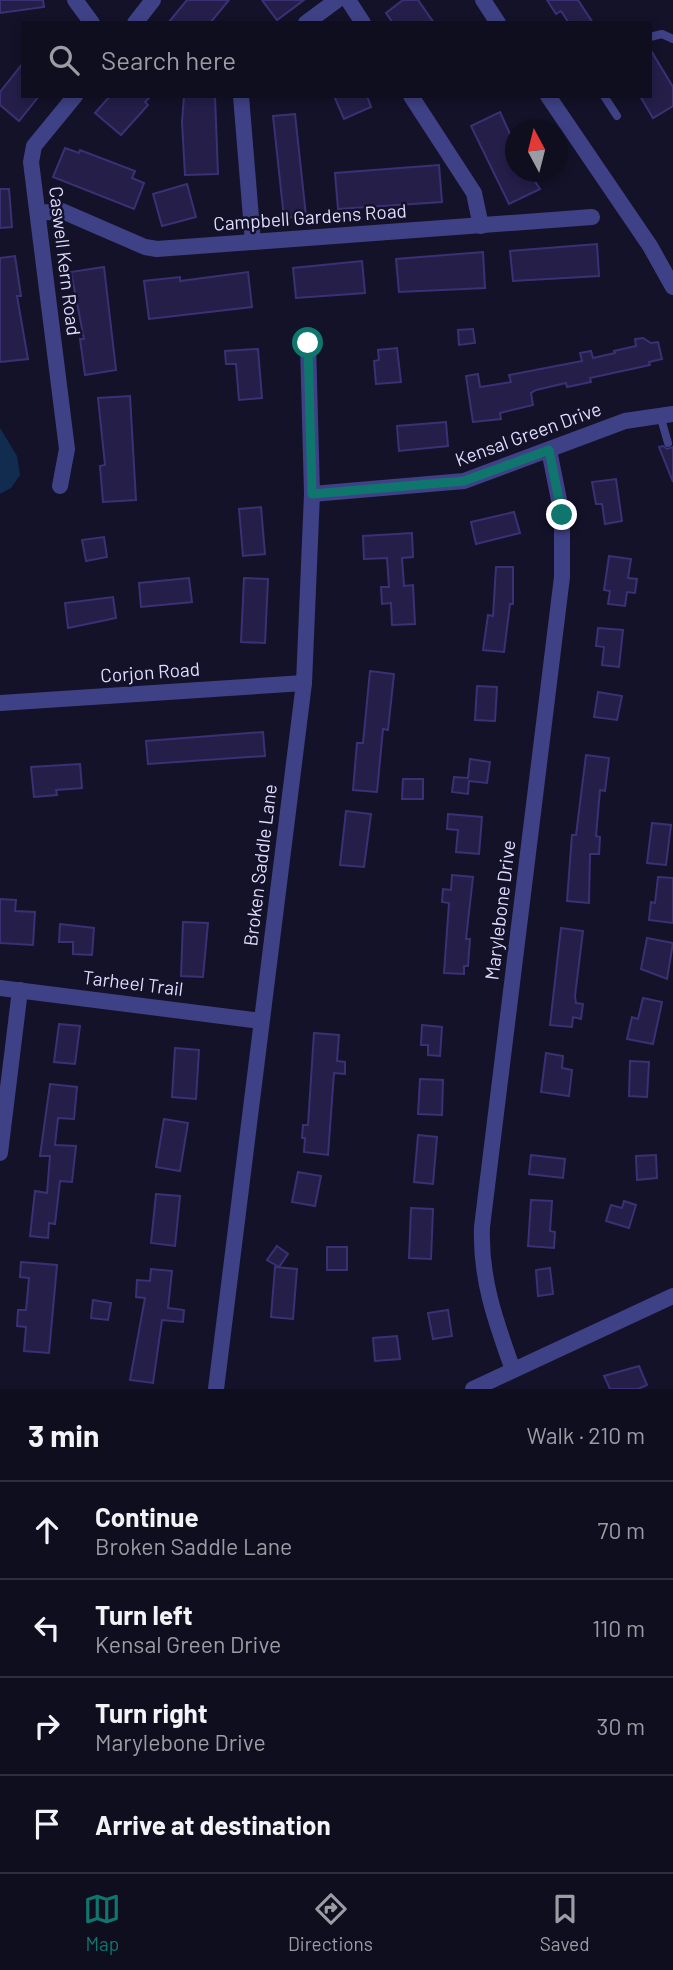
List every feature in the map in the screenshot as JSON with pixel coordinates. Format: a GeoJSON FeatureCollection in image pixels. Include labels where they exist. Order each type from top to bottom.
{"type":"FeatureCollection","features":[{"type":"Feature","properties":{"kind":"street"},"geometry":{"type":"LineString","coordinates":[[75,0],[91,21]]}},
{"type":"Feature","properties":{"kind":"street"},"geometry":{"type":"LineString","coordinates":[[137,21],[153,0]]}},
{"type":"Feature","properties":{"kind":"street"},"geometry":{"type":"LineString","coordinates":[[309,21],[337,0]]}},
{"type":"Feature","properties":{"kind":"street"},"geometry":{"type":"LineString","coordinates":[[348,0],[362,21]]}},
{"type":"Feature","properties":{"kind":"street"},"geometry":{"type":"LineString","coordinates":[[483,0],[497,21]]}},
{"type":"Feature","properties":{"kind":"street","name":"Caswell Kern Road"},"geometry":{"type":"LineString","coordinates":[[60,486],[67,449],[32,162],[34,146],[73,98]]}},
{"type":"Feature","properties":{"kind":"street"},"geometry":{"type":"LineString","coordinates":[[241,98],[253,242]]}},
{"type":"Feature","properties":{"kind":"street"},"geometry":{"type":"LineString","coordinates":[[412,98],[474,193],[481,226]]}},
{"type":"Feature","properties":{"kind":"street"},"geometry":{"type":"LineString","coordinates":[[549,98],[650,246],[673,287]]}},
{"type":"Feature","properties":{"kind":"street","name":"Campbell Gardens Road"},"geometry":{"type":"LineString","coordinates":[[38,213],[62,211],[145,247],[253,242],[592,216]]}},
{"type":"Feature","properties":{"kind":"street","name":"Broken Saddle Lane"},"geometry":{"type":"LineString","coordinates":[[220,1388],[261,1021],[304,683],[312,494],[308,343]]}},
{"type":"Feature","properties":{"kind":"street","name":"Kensal Green Drive"},"geometry":{"type":"LineString","coordinates":[[312,494],[464,481],[625,421],[666,415]]}},
{"type":"Feature","properties":{"kind":"street","name":"Marylebone Drive"},"geometry":{"type":"LineString","coordinates":[[513,1370],[483,1274],[482,1227],[562,576],[562,515],[549,450]]}},
{"type":"Feature","properties":{"kind":"street","name":"Corjon Road"},"geometry":{"type":"LineString","coordinates":[[0,703],[304,683]]}},
{"type":"Feature","properties":{"kind":"street","name":"Tarheel Trail"},"geometry":{"type":"LineString","coordinates":[[0,988],[261,1021]]}},
{"type":"Feature","properties":{"kind":"street"},"geometry":{"type":"LineString","coordinates":[[0,1153],[20,990]]}},
{"type":"Feature","properties":{"kind":"street"},"geometry":{"type":"LineString","coordinates":[[473,1389],[673,1296]]}},
{"type":"Feature","properties":{"kind":"lane"},"geometry":{"type":"LineString","coordinates":[[652,36],[662,34],[673,39]]}},
{"type":"Feature","properties":{"kind":"lane"},"geometry":{"type":"LineString","coordinates":[[605,98],[617,116]]}},
{"type":"Feature","properties":{"kind":"lane"},"geometry":{"type":"LineString","coordinates":[[666,415],[668,443]]}},
{"type":"Feature","properties":{"kind":"water"},"geometry":{"type":"Polygon","coordinates":[[[0,428],[17,456],[20,475],[11,488],[0,494],[0,428]]]}},
{"type":"Feature","properties":{"kind":"building"},"geometry":{"type":"Polygon","coordinates":[[[0,0],[43,0],[44,7],[0,13],[0,0]]]}},
{"type":"Feature","properties":{"kind":"building"},"geometry":{"type":"Polygon","coordinates":[[[187,0],[229,0],[212,21],[170,21],[187,0]]]}},
{"type":"Feature","properties":{"kind":"building"},"geometry":{"type":"Polygon","coordinates":[[[262,0],[304,0],[277,20],[262,0]]]}},
{"type":"Feature","properties":{"kind":"building"},"geometry":{"type":"Polygon","coordinates":[[[403,0],[418,0],[433,21],[392,21],[386,13],[403,0]]]}},
{"type":"Feature","properties":{"kind":"building"},"geometry":{"type":"Polygon","coordinates":[[[547,0],[578,0],[592,21],[568,21],[561,11],[556,14],[547,0]]]}},
{"type":"Feature","properties":{"kind":"building"},"geometry":{"type":"Polygon","coordinates":[[[652,52],[673,87],[673,106],[653,118],[641,98],[652,98],[652,52]]]}},
{"type":"Feature","properties":{"kind":"building"},"geometry":{"type":"Polygon","coordinates":[[[21,66],[21,98],[37,98],[19,121],[0,105],[0,92],[21,66]]]}},
{"type":"Feature","properties":{"kind":"building"},"geometry":{"type":"Polygon","coordinates":[[[108,98],[149,98],[145,102],[148,105],[121,135],[95,113],[108,98]]]}},
{"type":"Feature","properties":{"kind":"building"},"geometry":{"type":"Polygon","coordinates":[[[184,98],[215,98],[218,174],[185,175],[182,122],[184,98]]]}},
{"type":"Feature","properties":{"kind":"building"},"geometry":{"type":"Polygon","coordinates":[[[335,98],[368,98],[371,107],[344,119],[335,98]]]}},
{"type":"Feature","properties":{"kind":"building"},"geometry":{"type":"Polygon","coordinates":[[[500,112],[505,123],[505,182],[535,182],[540,189],[509,204],[471,126],[500,112]]]}},
{"type":"Feature","properties":{"kind":"building"},"geometry":{"type":"Polygon","coordinates":[[[295,114],[306,216],[284,218],[273,116],[295,114]]]}},
{"type":"Feature","properties":{"kind":"building"},"geometry":{"type":"Polygon","coordinates":[[[65,148],[79,153],[80,150],[135,171],[132,178],[144,183],[134,209],[53,177],[65,148]]]}},
{"type":"Feature","properties":{"kind":"building"},"geometry":{"type":"Polygon","coordinates":[[[439,165],[442,202],[338,209],[335,173],[439,165]]]}},
{"type":"Feature","properties":{"kind":"building"},"geometry":{"type":"Polygon","coordinates":[[[187,184],[196,217],[162,226],[153,194],[187,184]]]}},
{"type":"Feature","properties":{"kind":"building"},"geometry":{"type":"Polygon","coordinates":[[[0,189],[9,189],[12,227],[0,228],[0,189]]]}},
{"type":"Feature","properties":{"kind":"building"},"geometry":{"type":"Polygon","coordinates":[[[597,244],[599,276],[513,281],[510,251],[597,244]]]}},
{"type":"Feature","properties":{"kind":"building"},"geometry":{"type":"Polygon","coordinates":[[[483,252],[485,288],[399,292],[396,259],[483,252]]]}},
{"type":"Feature","properties":{"kind":"building"},"geometry":{"type":"Polygon","coordinates":[[[15,256],[21,296],[17,296],[28,359],[0,362],[0,258],[15,256]]]}},
{"type":"Feature","properties":{"kind":"building"},"geometry":{"type":"Polygon","coordinates":[[[362,261],[365,293],[296,298],[293,268],[362,261]]]}},
{"type":"Feature","properties":{"kind":"building"},"geometry":{"type":"Polygon","coordinates":[[[104,267],[116,370],[85,375],[80,339],[84,339],[71,272],[104,267]]]}},
{"type":"Feature","properties":{"kind":"building"},"geometry":{"type":"Polygon","coordinates":[[[248,272],[252,307],[149,319],[144,281],[180,277],[180,281],[248,272]]]}},
{"type":"Feature","properties":{"kind":"building"},"geometry":{"type":"Polygon","coordinates":[[[473,329],[475,343],[459,345],[458,330],[473,329]]]}},
{"type":"Feature","properties":{"kind":"building"},"geometry":{"type":"Polygon","coordinates":[[[643,338],[651,343],[658,342],[662,359],[649,362],[650,365],[590,378],[591,382],[567,387],[566,383],[536,390],[531,393],[533,405],[500,413],[501,419],[473,422],[466,376],[478,374],[480,387],[511,382],[509,375],[582,361],[580,353],[591,351],[593,358],[615,353],[614,351],[636,346],[635,339],[643,338]]]}},
{"type":"Feature","properties":{"kind":"building"},"geometry":{"type":"Polygon","coordinates":[[[397,348],[401,382],[376,384],[374,361],[379,360],[378,350],[397,348]]]}},
{"type":"Feature","properties":{"kind":"building"},"geometry":{"type":"Polygon","coordinates":[[[258,349],[262,398],[239,400],[236,364],[226,364],[225,351],[258,349]]]}},
{"type":"Feature","properties":{"kind":"building"},"geometry":{"type":"Polygon","coordinates":[[[130,396],[136,500],[103,502],[100,466],[105,465],[98,398],[130,396]]]}},
{"type":"Feature","properties":{"kind":"building"},"geometry":{"type":"Polygon","coordinates":[[[446,422],[448,446],[399,451],[397,426],[446,422]]]}},
{"type":"Feature","properties":{"kind":"building"},"geometry":{"type":"Polygon","coordinates":[[[659,447],[667,449],[673,447],[673,482],[659,447]]]}},
{"type":"Feature","properties":{"kind":"building"},"geometry":{"type":"Polygon","coordinates":[[[616,479],[622,521],[605,524],[602,504],[596,504],[592,482],[616,479]]]}},
{"type":"Feature","properties":{"kind":"building"},"geometry":{"type":"Polygon","coordinates":[[[261,507],[265,554],[243,556],[239,509],[261,507]]]}},
{"type":"Feature","properties":{"kind":"building"},"geometry":{"type":"Polygon","coordinates":[[[514,512],[520,533],[476,544],[471,522],[514,512]]]}},
{"type":"Feature","properties":{"kind":"building"},"geometry":{"type":"Polygon","coordinates":[[[412,533],[413,557],[402,558],[404,586],[413,585],[415,624],[392,625],[391,603],[382,604],[381,587],[389,587],[387,558],[364,559],[363,536],[412,533]]]}},
{"type":"Feature","properties":{"kind":"building"},"geometry":{"type":"Polygon","coordinates":[[[104,537],[107,557],[86,561],[82,540],[104,537]]]}},
{"type":"Feature","properties":{"kind":"building"},"geometry":{"type":"Polygon","coordinates":[[[609,556],[631,559],[628,578],[637,579],[635,593],[627,592],[625,606],[608,604],[610,591],[604,590],[609,556]]]}},
{"type":"Feature","properties":{"kind":"building"},"geometry":{"type":"Polygon","coordinates":[[[496,567],[513,567],[513,604],[510,604],[504,652],[483,650],[488,615],[493,616],[496,567]]]}},
{"type":"Feature","properties":{"kind":"building"},"geometry":{"type":"Polygon","coordinates":[[[189,578],[192,602],[141,607],[139,583],[189,578]]]}},
{"type":"Feature","properties":{"kind":"building"},"geometry":{"type":"Polygon","coordinates":[[[244,578],[268,579],[265,643],[241,642],[244,578]]]}},
{"type":"Feature","properties":{"kind":"building"},"geometry":{"type":"Polygon","coordinates":[[[113,597],[116,618],[68,628],[65,603],[113,597]]]}},
{"type":"Feature","properties":{"kind":"building"},"geometry":{"type":"Polygon","coordinates":[[[598,628],[623,630],[619,667],[602,665],[604,647],[596,646],[598,628]]]}},
{"type":"Feature","properties":{"kind":"building"},"geometry":{"type":"Polygon","coordinates":[[[370,671],[394,674],[388,730],[383,729],[377,792],[353,790],[357,743],[363,743],[370,671]]]}},
{"type":"Feature","properties":{"kind":"building"},"geometry":{"type":"Polygon","coordinates":[[[477,686],[497,687],[495,721],[475,720],[477,686]]]}},
{"type":"Feature","properties":{"kind":"building"},"geometry":{"type":"Polygon","coordinates":[[[598,692],[622,696],[617,720],[594,717],[598,692]]]}},
{"type":"Feature","properties":{"kind":"building"},"geometry":{"type":"Polygon","coordinates":[[[263,732],[265,756],[148,764],[146,741],[263,732]]]}},
{"type":"Feature","properties":{"kind":"building"},"geometry":{"type":"Polygon","coordinates":[[[586,755],[609,758],[605,791],[600,790],[596,836],[600,837],[599,854],[590,854],[589,903],[567,901],[572,835],[576,835],[586,755]]]}},
{"type":"Feature","properties":{"kind":"building"},"geometry":{"type":"Polygon","coordinates":[[[470,759],[490,762],[487,783],[469,781],[468,794],[452,792],[454,777],[468,778],[470,759]]]}},
{"type":"Feature","properties":{"kind":"building"},"geometry":{"type":"Polygon","coordinates":[[[80,764],[82,788],[56,790],[57,795],[34,797],[31,767],[80,764]]]}},
{"type":"Feature","properties":{"kind":"building"},"geometry":{"type":"Polygon","coordinates":[[[403,779],[423,779],[423,799],[402,799],[403,779]]]}},
{"type":"Feature","properties":{"kind":"building"},"geometry":{"type":"Polygon","coordinates":[[[346,811],[371,814],[364,867],[340,865],[346,811]]]}},
{"type":"Feature","properties":{"kind":"building"},"geometry":{"type":"Polygon","coordinates":[[[448,814],[482,817],[479,854],[456,852],[458,830],[447,829],[448,814]]]}},
{"type":"Feature","properties":{"kind":"building"},"geometry":{"type":"Polygon","coordinates":[[[652,823],[671,825],[666,865],[647,863],[652,823]]]}},
{"type":"Feature","properties":{"kind":"building"},"geometry":{"type":"Polygon","coordinates":[[[452,875],[473,877],[466,939],[470,939],[468,966],[464,966],[464,974],[444,973],[449,903],[442,902],[443,889],[451,890],[452,875]]]}},
{"type":"Feature","properties":{"kind":"building"},"geometry":{"type":"Polygon","coordinates":[[[658,877],[673,878],[673,923],[649,920],[651,902],[655,903],[658,877]]]}},
{"type":"Feature","properties":{"kind":"building"},"geometry":{"type":"Polygon","coordinates":[[[0,899],[16,900],[15,911],[35,912],[33,945],[0,943],[0,899]]]}},
{"type":"Feature","properties":{"kind":"building"},"geometry":{"type":"Polygon","coordinates":[[[183,922],[208,923],[203,977],[181,976],[183,922]]]}},
{"type":"Feature","properties":{"kind":"building"},"geometry":{"type":"Polygon","coordinates":[[[60,924],[94,928],[92,955],[73,954],[73,942],[59,942],[60,924]]]}},
{"type":"Feature","properties":{"kind":"building"},"geometry":{"type":"Polygon","coordinates":[[[561,928],[583,931],[575,996],[576,1003],[583,1004],[581,1019],[573,1017],[572,1027],[550,1025],[561,928]]]}},
{"type":"Feature","properties":{"kind":"building"},"geometry":{"type":"Polygon","coordinates":[[[647,938],[673,943],[667,979],[641,969],[647,938]]]}},
{"type":"Feature","properties":{"kind":"building"},"geometry":{"type":"Polygon","coordinates":[[[643,998],[662,1002],[653,1044],[627,1039],[632,1017],[638,1019],[643,998]]]}},
{"type":"Feature","properties":{"kind":"building"},"geometry":{"type":"Polygon","coordinates":[[[59,1024],[80,1026],[75,1064],[54,1062],[59,1024]]]}},
{"type":"Feature","properties":{"kind":"building"},"geometry":{"type":"Polygon","coordinates":[[[422,1025],[442,1027],[440,1056],[428,1055],[428,1045],[421,1045],[422,1025]]]}},
{"type":"Feature","properties":{"kind":"building"},"geometry":{"type":"Polygon","coordinates":[[[314,1033],[339,1035],[337,1061],[345,1062],[345,1074],[334,1073],[328,1155],[304,1152],[305,1138],[302,1138],[303,1125],[308,1125],[314,1033]]]}},
{"type":"Feature","properties":{"kind":"building"},"geometry":{"type":"Polygon","coordinates":[[[175,1048],[199,1050],[196,1099],[172,1097],[175,1048]]]}},
{"type":"Feature","properties":{"kind":"building"},"geometry":{"type":"Polygon","coordinates":[[[546,1053],[563,1056],[562,1068],[572,1070],[569,1096],[541,1092],[546,1053]]]}},
{"type":"Feature","properties":{"kind":"building"},"geometry":{"type":"Polygon","coordinates":[[[630,1061],[649,1062],[647,1097],[629,1096],[630,1061]]]}},
{"type":"Feature","properties":{"kind":"building"},"geometry":{"type":"Polygon","coordinates":[[[420,1079],[443,1080],[442,1115],[418,1114],[420,1079]]]}},
{"type":"Feature","properties":{"kind":"building"},"geometry":{"type":"Polygon","coordinates":[[[50,1084],[77,1087],[74,1119],[58,1118],[55,1145],[76,1146],[72,1182],[60,1181],[55,1224],[49,1223],[48,1238],[30,1236],[35,1191],[47,1193],[50,1156],[40,1156],[50,1084]]]}},
{"type":"Feature","properties":{"kind":"building"},"geometry":{"type":"Polygon","coordinates":[[[164,1119],[188,1123],[180,1171],[156,1167],[164,1119]]]}},
{"type":"Feature","properties":{"kind":"building"},"geometry":{"type":"Polygon","coordinates":[[[418,1135],[437,1137],[433,1184],[414,1182],[418,1135]]]}},
{"type":"Feature","properties":{"kind":"building"},"geometry":{"type":"Polygon","coordinates":[[[531,1155],[565,1159],[563,1178],[529,1174],[531,1155]]]}},
{"type":"Feature","properties":{"kind":"building"},"geometry":{"type":"Polygon","coordinates":[[[656,1155],[657,1178],[637,1180],[636,1156],[656,1155]]]}},
{"type":"Feature","properties":{"kind":"building"},"geometry":{"type":"Polygon","coordinates":[[[298,1172],[321,1176],[315,1206],[292,1202],[298,1172]]]}},
{"type":"Feature","properties":{"kind":"building"},"geometry":{"type":"Polygon","coordinates":[[[156,1194],[180,1196],[175,1246],[151,1243],[156,1194]]]}},
{"type":"Feature","properties":{"kind":"building"},"geometry":{"type":"Polygon","coordinates":[[[531,1200],[552,1201],[550,1231],[555,1232],[554,1248],[528,1246],[531,1200]]]}},
{"type":"Feature","properties":{"kind":"building"},"geometry":{"type":"Polygon","coordinates":[[[624,1201],[636,1205],[629,1228],[606,1221],[611,1205],[622,1208],[624,1201]]]}},
{"type":"Feature","properties":{"kind":"building"},"geometry":{"type":"Polygon","coordinates":[[[411,1208],[433,1209],[431,1259],[409,1258],[411,1208]]]}},
{"type":"Feature","properties":{"kind":"building"},"geometry":{"type":"Polygon","coordinates":[[[277,1246],[288,1254],[279,1267],[267,1260],[277,1246]]]}},
{"type":"Feature","properties":{"kind":"building"},"geometry":{"type":"Polygon","coordinates":[[[327,1247],[347,1247],[347,1270],[327,1270],[327,1247]]]}},
{"type":"Feature","properties":{"kind":"building"},"geometry":{"type":"Polygon","coordinates":[[[21,1262],[57,1265],[49,1353],[24,1351],[26,1327],[17,1326],[18,1310],[26,1310],[29,1278],[20,1277],[21,1262]]]}},
{"type":"Feature","properties":{"kind":"building"},"geometry":{"type":"Polygon","coordinates":[[[275,1267],[297,1269],[293,1319],[271,1317],[275,1267]]]}},
{"type":"Feature","properties":{"kind":"building"},"geometry":{"type":"Polygon","coordinates":[[[550,1268],[553,1294],[538,1296],[536,1270],[550,1268]]]}},
{"type":"Feature","properties":{"kind":"building"},"geometry":{"type":"Polygon","coordinates":[[[151,1269],[172,1271],[168,1308],[184,1310],[183,1322],[162,1320],[153,1383],[130,1380],[145,1298],[136,1297],[137,1280],[150,1281],[151,1269]]]}},
{"type":"Feature","properties":{"kind":"building"},"geometry":{"type":"Polygon","coordinates":[[[93,1300],[111,1303],[108,1320],[91,1318],[93,1300]]]}},
{"type":"Feature","properties":{"kind":"building"},"geometry":{"type":"Polygon","coordinates":[[[448,1310],[452,1336],[433,1339],[428,1313],[448,1310]]]}},
{"type":"Feature","properties":{"kind":"building"},"geometry":{"type":"Polygon","coordinates":[[[397,1336],[400,1359],[375,1361],[373,1338],[397,1336]]]}},
{"type":"Feature","properties":{"kind":"building"},"geometry":{"type":"Polygon","coordinates":[[[639,1366],[647,1385],[638,1389],[610,1389],[604,1376],[639,1366]]]}},
{"type":"Feature","properties":{"kind":"route"},"geometry":{"type":"LineString","coordinates":[[308,343],[312,494],[433,486],[464,481],[549,450],[562,515]]}}]}
